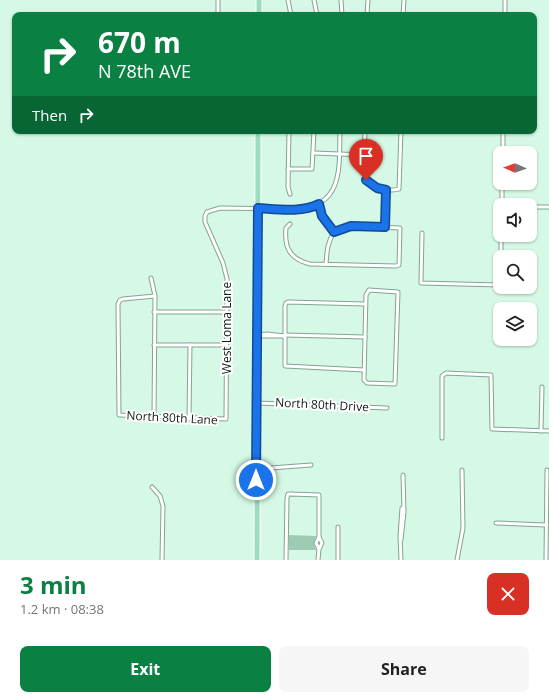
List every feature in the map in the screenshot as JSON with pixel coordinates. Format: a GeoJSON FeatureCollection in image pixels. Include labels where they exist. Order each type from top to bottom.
{"type":"FeatureCollection","features":[{"type":"Feature","properties":{"kind":"main road"},"geometry":{"type":"LineString","coordinates":[[259,0],[259,12]]}},
{"type":"Feature","properties":{"kind":"main road"},"geometry":{"type":"LineString","coordinates":[[257,560],[256,469],[258,134]]}},
{"type":"Feature","properties":{"kind":"street"},"geometry":{"type":"LineString","coordinates":[[218,0],[218,12]]}},
{"type":"Feature","properties":{"kind":"street"},"geometry":{"type":"LineString","coordinates":[[288,0],[290,12]]}},
{"type":"Feature","properties":{"kind":"street"},"geometry":{"type":"LineString","coordinates":[[314,0],[316,12]]}},
{"type":"Feature","properties":{"kind":"street"},"geometry":{"type":"LineString","coordinates":[[341,0],[342,12]]}},
{"type":"Feature","properties":{"kind":"street"},"geometry":{"type":"LineString","coordinates":[[367,12],[368,0]]}},
{"type":"Feature","properties":{"kind":"street"},"geometry":{"type":"LineString","coordinates":[[403,12],[404,0]]}},
{"type":"Feature","properties":{"kind":"street"},"geometry":{"type":"LineString","coordinates":[[505,0],[505,12]]}},
{"type":"Feature","properties":{"kind":"street"},"geometry":{"type":"LineString","coordinates":[[289,134],[288,187],[290,194]]}},
{"type":"Feature","properties":{"kind":"street"},"geometry":{"type":"LineString","coordinates":[[288,169],[312,169],[314,134]]}},
{"type":"Feature","properties":{"kind":"street"},"geometry":{"type":"LineString","coordinates":[[258,208],[300,209],[313,207],[327,198],[336,186],[339,174],[340,134]]}},
{"type":"Feature","properties":{"kind":"street"},"geometry":{"type":"LineString","coordinates":[[365,134],[364,169],[366,180],[377,188],[386,190],[400,189],[401,134]]}},
{"type":"Feature","properties":{"kind":"street"},"geometry":{"type":"LineString","coordinates":[[503,134],[503,146]]}},
{"type":"Feature","properties":{"kind":"street"},"geometry":{"type":"LineString","coordinates":[[314,153],[365,155]]}},
{"type":"Feature","properties":{"kind":"street"},"geometry":{"type":"LineString","coordinates":[[385,227],[386,190]]}},
{"type":"Feature","properties":{"kind":"street"},"geometry":{"type":"LineString","coordinates":[[319,204],[322,216],[334,232]]}},
{"type":"Feature","properties":{"kind":"street"},"geometry":{"type":"LineString","coordinates":[[537,207],[549,208]]}},
{"type":"Feature","properties":{"kind":"street","name":"West Loma Lane"},"geometry":{"type":"LineString","coordinates":[[226,419],[228,289],[226,270],[205,222],[205,216],[207,212],[220,208],[258,208]]}},
{"type":"Feature","properties":{"kind":"street"},"geometry":{"type":"LineString","coordinates":[[290,224],[286,228],[285,237],[287,249],[293,257],[310,264],[399,265],[400,228],[351,226],[334,232],[329,240],[326,264]]}},
{"type":"Feature","properties":{"kind":"street"},"geometry":{"type":"LineString","coordinates":[[422,232],[421,283],[493,285]]}},
{"type":"Feature","properties":{"kind":"street"},"geometry":{"type":"LineString","coordinates":[[151,278],[155,296],[154,417]]}},
{"type":"Feature","properties":{"kind":"street"},"geometry":{"type":"LineString","coordinates":[[367,292],[398,292],[395,384],[364,382],[364,370],[365,304],[367,292]]}},
{"type":"Feature","properties":{"kind":"street","name":"North 80th Lane"},"geometry":{"type":"LineString","coordinates":[[155,296],[120,300],[118,319],[118,415],[189,419],[226,419]]}},
{"type":"Feature","properties":{"kind":"street"},"geometry":{"type":"LineString","coordinates":[[364,370],[285,366],[284,335],[286,303],[365,304]]}},
{"type":"Feature","properties":{"kind":"street"},"geometry":{"type":"LineString","coordinates":[[154,312],[228,312]]}},
{"type":"Feature","properties":{"kind":"street"},"geometry":{"type":"LineString","coordinates":[[257,335],[365,337]]}},
{"type":"Feature","properties":{"kind":"street"},"geometry":{"type":"LineString","coordinates":[[154,345],[228,345]]}},
{"type":"Feature","properties":{"kind":"street"},"geometry":{"type":"LineString","coordinates":[[189,419],[190,345]]}},
{"type":"Feature","properties":{"kind":"street"},"geometry":{"type":"LineString","coordinates":[[442,438],[443,374],[491,375],[492,429],[549,431]]}},
{"type":"Feature","properties":{"kind":"street"},"geometry":{"type":"LineString","coordinates":[[541,430],[542,388]]}},
{"type":"Feature","properties":{"kind":"street","name":"North 80th Drive"},"geometry":{"type":"LineString","coordinates":[[257,403],[387,408]]}},
{"type":"Feature","properties":{"kind":"street"},"geometry":{"type":"LineString","coordinates":[[256,469],[311,465]]}},
{"type":"Feature","properties":{"kind":"street"},"geometry":{"type":"LineString","coordinates":[[457,560],[463,528],[462,470]]}},
{"type":"Feature","properties":{"kind":"street"},"geometry":{"type":"LineString","coordinates":[[546,560],[547,470]]}},
{"type":"Feature","properties":{"kind":"street"},"geometry":{"type":"LineString","coordinates":[[401,560],[403,475]]}},
{"type":"Feature","properties":{"kind":"street"},"geometry":{"type":"LineString","coordinates":[[152,487],[160,496],[163,506],[162,560]]}},
{"type":"Feature","properties":{"kind":"street"},"geometry":{"type":"LineString","coordinates":[[286,560],[288,494],[318,495],[319,537],[316,543],[319,550],[318,560]]}},
{"type":"Feature","properties":{"kind":"street"},"geometry":{"type":"LineString","coordinates":[[496,523],[546,525]]}},
{"type":"Feature","properties":{"kind":"street"},"geometry":{"type":"LineString","coordinates":[[338,527],[338,560]]}},
{"type":"Feature","properties":{"kind":"green space"},"geometry":{"type":"Polygon","coordinates":[[[289,535],[316,536],[314,543],[316,550],[289,550],[289,535]]]}},
{"type":"Feature","properties":{"kind":"route"},"geometry":{"type":"LineString","coordinates":[[256,480],[258,208],[300,209],[313,207],[319,204],[322,216],[334,232],[351,226],[385,227],[386,190],[377,188],[366,180]]}}]}
